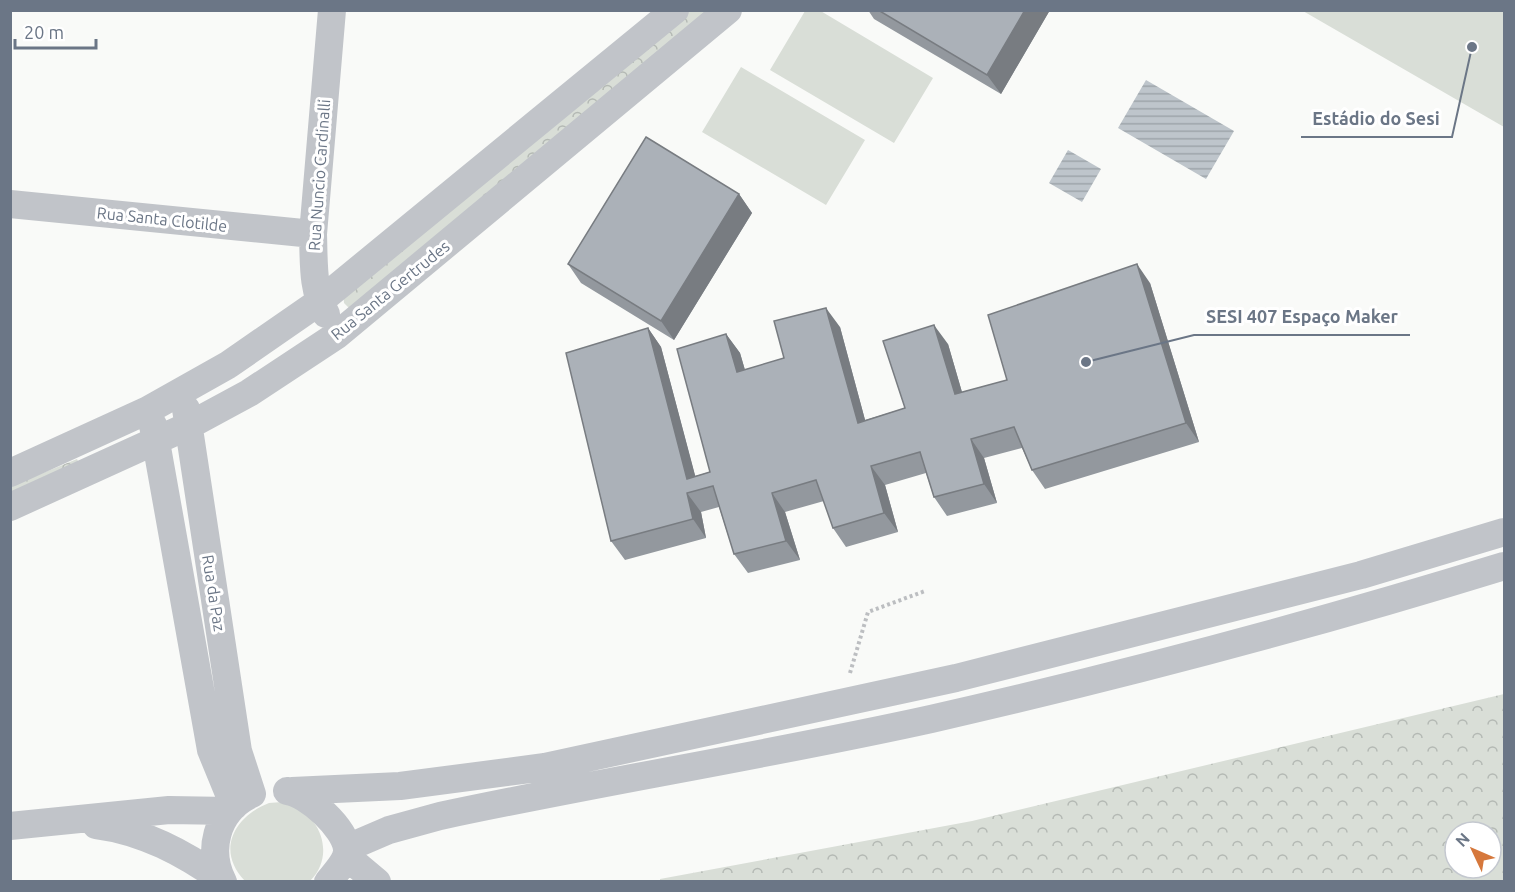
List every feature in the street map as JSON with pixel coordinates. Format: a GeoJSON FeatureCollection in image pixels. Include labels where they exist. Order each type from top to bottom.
{"type":"FeatureCollection","features":[{"type":"Feature","properties":{"kind":"street","name":"Rua Nuncio Cardinalli"},"geometry":{"type":"LineString","coordinates":[[332,10],[314,234],[314,270],[319,302],[337,335]]}},
{"type":"Feature","properties":{"kind":"street"},"geometry":{"type":"LineString","coordinates":[[10,473],[148,410],[228,365],[319,302],[675,10]]}},
{"type":"Feature","properties":{"kind":"street","name":"Rua Santa Gertrudes"},"geometry":{"type":"LineString","coordinates":[[10,507],[188,426],[249,393],[337,335],[728,10]]}},
{"type":"Feature","properties":{"kind":"street","name":"Rua Santa Clotilde"},"geometry":{"type":"LineString","coordinates":[[10,204],[314,234]]}},
{"type":"Feature","properties":{"kind":"street","name":"Rua da Paz"},"geometry":{"type":"LineString","coordinates":[[185,389],[188,426],[238,751],[238,804]]}},
{"type":"Feature","properties":{"kind":"street","name":"Rua da Paz"},"geometry":{"type":"LineString","coordinates":[[148,410],[158,441],[211,750],[238,804]]}},
{"type":"Feature","properties":{"kind":"street"},"geometry":{"type":"LineString","coordinates":[[10,826],[238,804],[272,789],[292,791],[400,786],[568,762],[956,678],[1361,575],[1504,532]]}},
{"type":"Feature","properties":{"kind":"street"},"geometry":{"type":"LineString","coordinates":[[328,882],[347,852],[389,830],[440,816],[930,719],[1384,602],[1504,566]]}},
{"type":"Feature","properties":{"kind":"street"},"geometry":{"type":"LineString","coordinates":[[292,791],[310,800],[324,814],[337,828],[347,852],[377,882]]}},
{"type":"Feature","properties":{"kind":"street"},"geometry":{"type":"LineString","coordinates":[[223,881],[216,863],[215,844],[219,826],[238,804]]}},
{"type":"Feature","properties":{"kind":"street"},"geometry":{"type":"LineString","coordinates":[[67,822],[109,827],[149,839],[188,856],[223,881]]}},
{"type":"Feature","properties":{"kind":"path"},"geometry":{"type":"LineString","coordinates":[[840,676],[852,673],[868,612],[925,591]]}},
{"type":"Feature","properties":{"kind":"green space"},"geometry":{"type":"Polygon","coordinates":[[[819,10],[933,78],[894,143],[770,70],[805,11],[819,10]]]}},
{"type":"Feature","properties":{"kind":"green space"},"geometry":{"type":"Polygon","coordinates":[[[685,11],[718,11],[350,309],[344,303],[343,292],[685,11]]]}},
{"type":"Feature","properties":{"kind":"green space"},"geometry":{"type":"Polygon","coordinates":[[[1303,11],[1504,11],[1504,127],[1303,11]]]}},
{"type":"Feature","properties":{"kind":"green space"},"geometry":{"type":"Polygon","coordinates":[[[741,67],[865,140],[826,205],[702,132],[741,67]]]}},
{"type":"Feature","properties":{"kind":"green space"},"geometry":{"type":"Polygon","coordinates":[[[77,459],[79,463],[11,494],[11,486],[77,459]]]}},
{"type":"Feature","properties":{"kind":"green space"},"geometry":{"type":"Polygon","coordinates":[[[1504,694],[1504,881],[660,881],[660,879],[972,821],[1504,694]]]}},
{"type":"Feature","properties":{"kind":"green space"},"geometry":{"type":"Polygon","coordinates":[[[269,803],[288,803],[309,817],[316,826],[323,848],[322,860],[318,871],[310,881],[245,881],[236,869],[231,858],[230,846],[233,835],[247,816],[269,803]]]}},
{"type":"Feature","properties":{"kind":"shaded area"},"geometry":{"type":"Polygon","coordinates":[[[1146,80],[1234,131],[1206,179],[1118,128],[1146,80]]]}},
{"type":"Feature","properties":{"kind":"shaded area"},"geometry":{"type":"Polygon","coordinates":[[[1068,150],[1101,169],[1082,202],[1049,183],[1068,150]]]}},
{"type":"Feature","properties":{"kind":"building"},"geometry":{"type":"Polygon","coordinates":[[[878,10],[1025,10],[987,75],[878,10]]]}},
{"type":"Feature","properties":{"kind":"building"},"geometry":{"type":"Polygon","coordinates":[[[646,137],[739,194],[661,321],[568,264],[646,137]]]}},
{"type":"Feature","properties":{"kind":"building"},"geometry":{"type":"Polygon","coordinates":[[[1137,264],[1186,423],[1032,470],[1014,427],[971,439],[984,484],[934,497],[920,452],[871,466],[884,513],[833,528],[816,480],[772,493],[786,541],[734,554],[713,486],[687,493],[693,519],[611,541],[566,353],[648,328],[687,479],[710,472],[677,349],[726,334],[737,372],[784,358],[774,321],[826,308],[858,423],[905,408],[883,341],[934,325],[955,394],[1007,380],[988,315],[1137,264]]]}},
{"type":"Feature","properties":{"kind":"place","name":"Estádio do Sesi"},"geometry":{"type":"Point","coordinates":[1472,47]}},
{"type":"Feature","properties":{"kind":"place","name":"SESI 407 Espaço Maker"},"geometry":{"type":"Point","coordinates":[1086,362]}}]}
